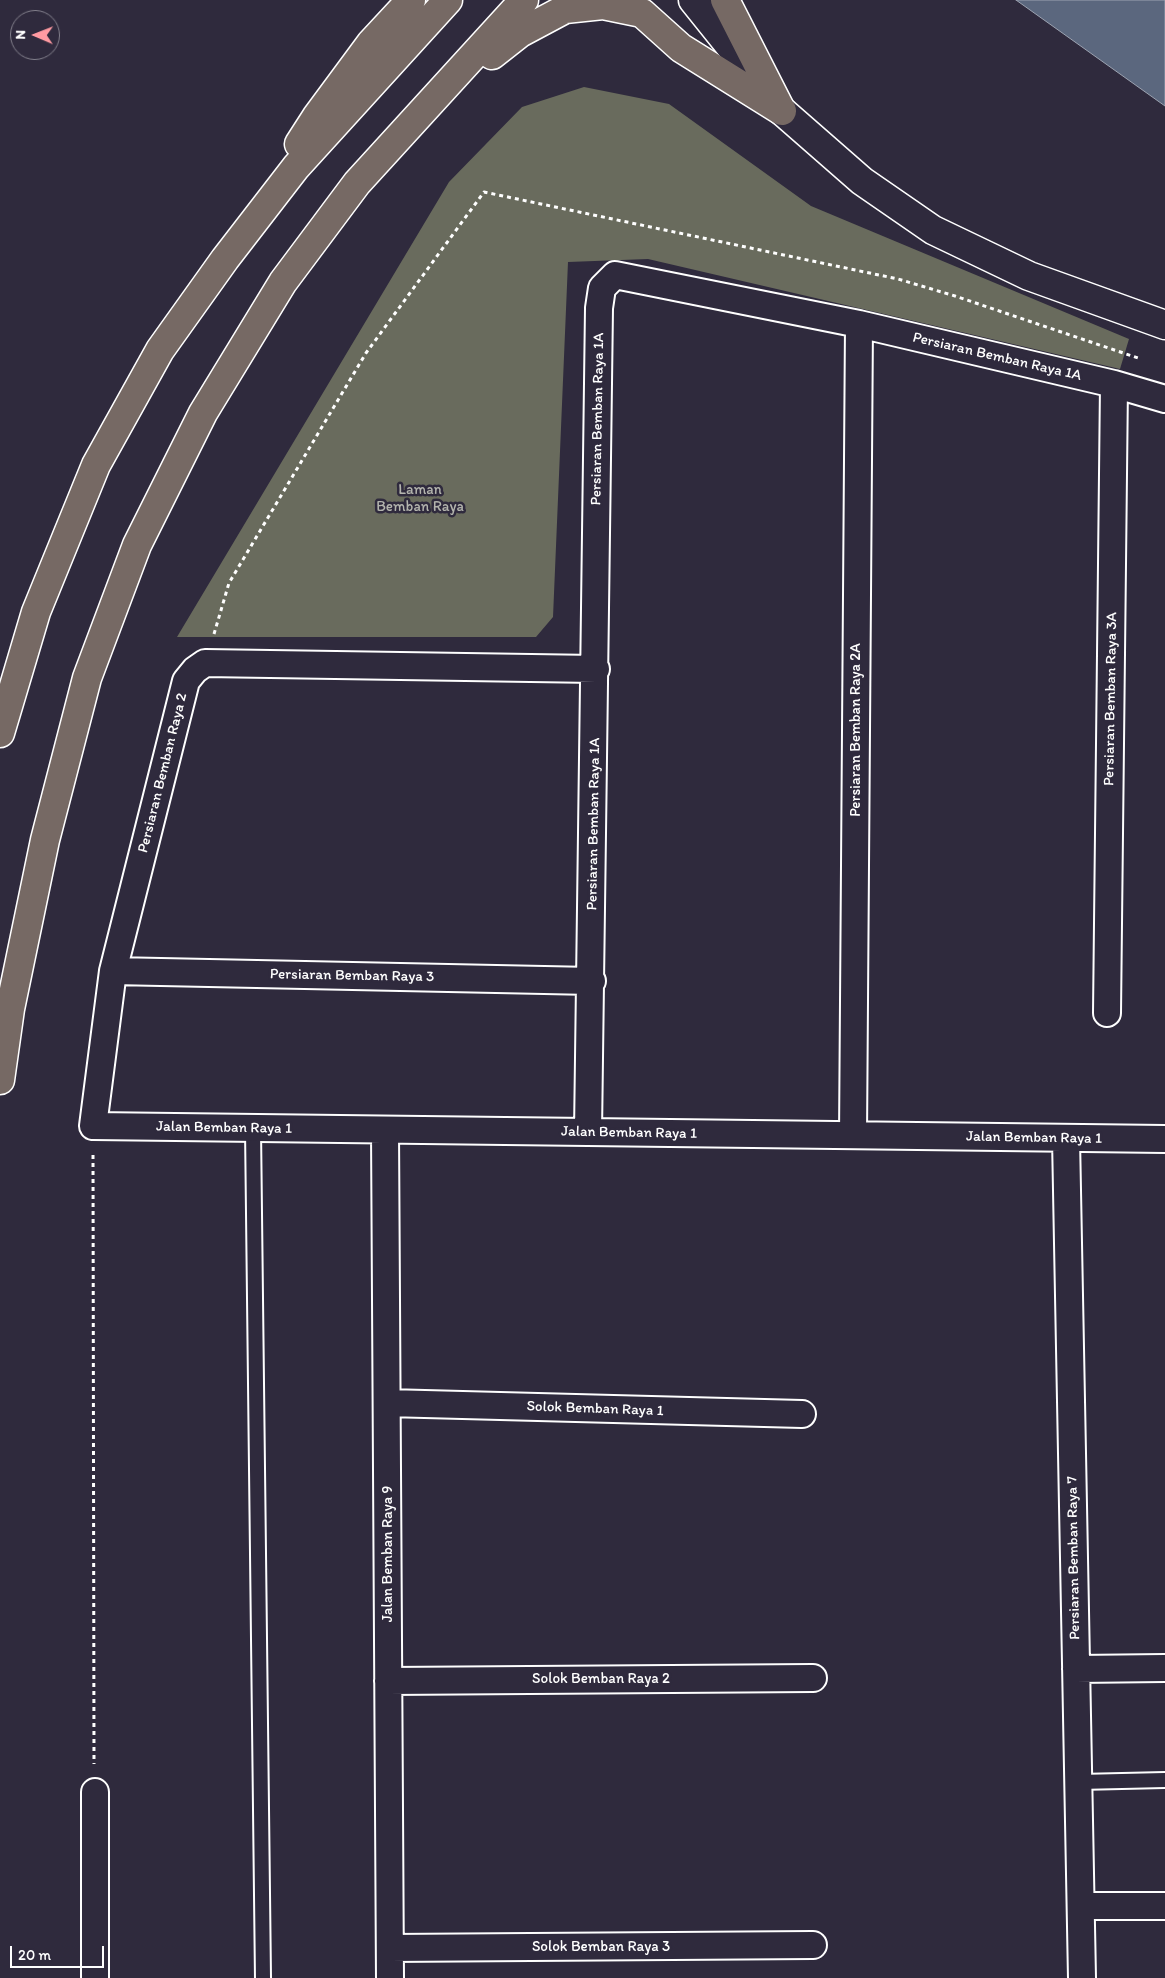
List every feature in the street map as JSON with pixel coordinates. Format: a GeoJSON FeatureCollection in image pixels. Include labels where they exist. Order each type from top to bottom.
{"type":"FeatureCollection","features":[{"type":"Feature","properties":{"kind":"main road"},"geometry":{"type":"LineString","coordinates":[[225,259],[316,116],[371,43],[410,0]]}},
{"type":"Feature","properties":{"kind":"main road"},"geometry":{"type":"LineString","coordinates":[[0,733],[36,612],[96,465],[160,350],[225,259],[296,167],[448,0]]}},
{"type":"Feature","properties":{"kind":"main road"},"geometry":{"type":"LineString","coordinates":[[0,1080],[10,1009],[45,840],[87,678],[136,545],[203,413],[282,282],[357,183],[524,0]]}},
{"type":"Feature","properties":{"kind":"main road"},"geometry":{"type":"LineString","coordinates":[[725,0],[782,111]]}},
{"type":"Feature","properties":{"kind":"main road"},"geometry":{"type":"LineString","coordinates":[[432,102],[520,33],[564,9],[603,5],[642,13],[682,48],[782,111]]}},
{"type":"Feature","properties":{"kind":"street"},"geometry":{"type":"LineString","coordinates":[[693,0],[782,111],[862,181],[933,230],[1029,276],[1165,325]]}},
{"type":"Feature","properties":{"kind":"street","name":"Persiaran Bemban Raya 1A"},"geometry":{"type":"LineString","coordinates":[[588,1132],[592,981],[599,308],[602,288],[615,275],[858,324],[1114,384],[1165,399]]}},
{"type":"Feature","properties":{"kind":"street","name":"Persiaran Bemban Raya 2A"},"geometry":{"type":"LineString","coordinates":[[853,1135],[858,324]]}},
{"type":"Feature","properties":{"kind":"street","name":"Persiaran Bemban Raya 3A"},"geometry":{"type":"LineString","coordinates":[[1107,1013],[1114,384]]}},
{"type":"Feature","properties":{"kind":"street","name":"Persiaran Bemban Raya 2"},"geometry":{"type":"LineString","coordinates":[[93,1126],[112,971],[186,681],[195,670],[206,663],[596,669]]}},
{"type":"Feature","properties":{"kind":"street","name":"Persiaran Bemban Raya 3"},"geometry":{"type":"LineString","coordinates":[[112,971],[592,981]]}},
{"type":"Feature","properties":{"kind":"street","name":"Jalan Bemban Raya 1"},"geometry":{"type":"LineString","coordinates":[[93,1126],[1165,1139]]}},
{"type":"Feature","properties":{"kind":"street","name":"Jalan Bemban Raya 9"},"geometry":{"type":"LineString","coordinates":[[385,1130],[390,1978]]}},
{"type":"Feature","properties":{"kind":"street","name":"Persiaran Bemban Raya 7"},"geometry":{"type":"LineString","coordinates":[[1066,1138],[1082,1978]]}},
{"type":"Feature","properties":{"kind":"street","name":"Solok Bemban Raya 1"},"geometry":{"type":"LineString","coordinates":[[387,1403],[802,1414]]}},
{"type":"Feature","properties":{"kind":"street"},"geometry":{"type":"LineString","coordinates":[[1076,1669],[1165,1668]]}},
{"type":"Feature","properties":{"kind":"street","name":"Solok Bemban Raya 2"},"geometry":{"type":"LineString","coordinates":[[388,1681],[813,1678]]}},
{"type":"Feature","properties":{"kind":"street"},"geometry":{"type":"LineString","coordinates":[[94,1792],[95,1978]]}},
{"type":"Feature","properties":{"kind":"street"},"geometry":{"type":"LineString","coordinates":[[1081,1906],[1165,1906]]}},
{"type":"Feature","properties":{"kind":"street","name":"Solok Bemban Raya 3"},"geometry":{"type":"LineString","coordinates":[[390,1948],[813,1945]]}},
{"type":"Feature","properties":{"kind":"lane"},"geometry":{"type":"LineString","coordinates":[[253,1128],[263,1978]]}},
{"type":"Feature","properties":{"kind":"lane"},"geometry":{"type":"LineString","coordinates":[[1079,1782],[1165,1780]]}},
{"type":"Feature","properties":{"kind":"path"},"geometry":{"type":"LineString","coordinates":[[93,1126],[94,1792]]}},
{"type":"Feature","properties":{"kind":"green space","name":"Laman Bemban Raya"},"geometry":{"type":"Polygon","coordinates":[[[584,87],[669,104],[811,206],[1129,339],[1120,369],[648,259],[568,262],[553,617],[536,637],[177,637],[449,182],[522,107],[584,87]]]}},
{"type":"Feature","properties":{"kind":"water"},"geometry":{"type":"Polygon","coordinates":[[[1016,0],[1165,0],[1165,106],[1016,0]]]}}]}
